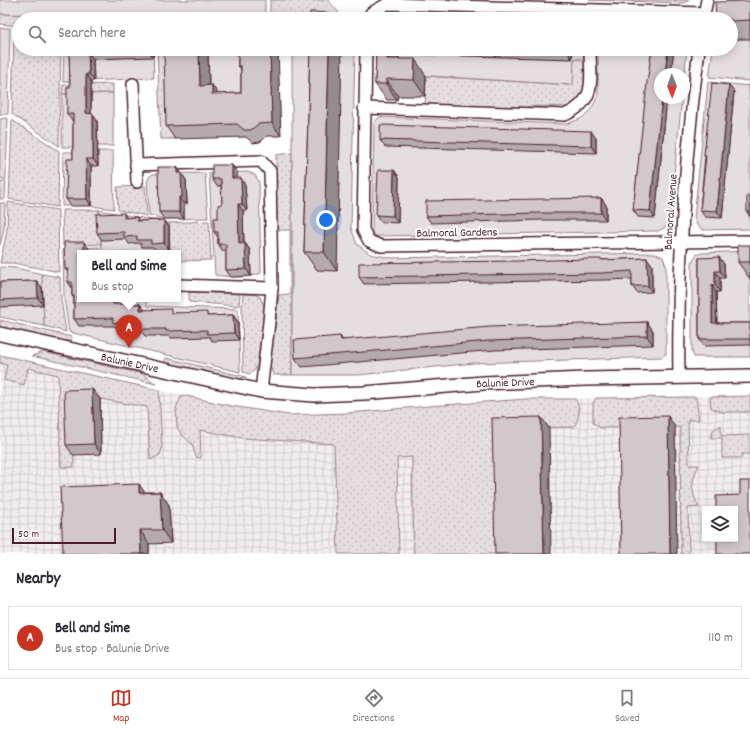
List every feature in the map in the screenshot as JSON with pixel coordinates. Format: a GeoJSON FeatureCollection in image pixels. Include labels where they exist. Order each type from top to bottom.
{"type":"FeatureCollection","features":[{"type":"Feature","properties":{"kind":"street"},"geometry":{"type":"LineString","coordinates":[[705,12],[707,0]]}},
{"type":"Feature","properties":{"kind":"street"},"geometry":{"type":"LineString","coordinates":[[373,12],[386,4],[549,12]]}},
{"type":"Feature","properties":{"kind":"street","name":"Balmoral Gardens"},"geometry":{"type":"LineString","coordinates":[[366,56],[364,108],[364,230],[369,241],[381,246],[750,241]]}},
{"type":"Feature","properties":{"kind":"street"},"geometry":{"type":"LineString","coordinates":[[364,108],[566,114],[577,110],[585,101],[590,90],[590,56]]}},
{"type":"Feature","properties":{"kind":"street","name":"Balmoral Avenue"},"geometry":{"type":"LineString","coordinates":[[679,377],[680,242],[687,154],[698,56]]}},
{"type":"Feature","properties":{"kind":"street"},"geometry":{"type":"LineString","coordinates":[[133,84],[137,182]]}},
{"type":"Feature","properties":{"kind":"street"},"geometry":{"type":"LineString","coordinates":[[136,165],[261,161],[270,171],[272,288],[270,322],[260,391]]}},
{"type":"Feature","properties":{"kind":"street"},"geometry":{"type":"LineString","coordinates":[[181,285],[272,288]]}},
{"type":"Feature","properties":{"kind":"street","name":"Balunie Drive"},"geometry":{"type":"LineString","coordinates":[[0,334],[260,391],[314,395],[364,393],[483,383],[750,376]]}},
{"type":"Feature","properties":{"kind":"shaded area"},"geometry":{"type":"Polygon","coordinates":[[[0,0],[265,0],[265,12],[12,12],[12,14],[0,14],[0,0]]]}},
{"type":"Feature","properties":{"kind":"shaded area"},"geometry":{"type":"Polygon","coordinates":[[[270,0],[328,0],[338,12],[270,12],[270,0]]]}},
{"type":"Feature","properties":{"kind":"shaded area"},"geometry":{"type":"Polygon","coordinates":[[[589,0],[690,0],[683,3],[589,0]]]}},
{"type":"Feature","properties":{"kind":"shaded area"},"geometry":{"type":"Polygon","coordinates":[[[750,8],[750,81],[709,77],[712,56],[738,56],[738,15],[750,8]]]}},
{"type":"Feature","properties":{"kind":"shaded area"},"geometry":{"type":"Polygon","coordinates":[[[0,14],[12,14],[12,25],[0,24],[0,14]]]}},
{"type":"Feature","properties":{"kind":"shaded area"},"geometry":{"type":"Polygon","coordinates":[[[0,28],[10,28],[8,114],[0,114],[0,28]]]}},
{"type":"Feature","properties":{"kind":"shaded area"},"geometry":{"type":"Polygon","coordinates":[[[13,56],[61,56],[59,146],[12,114],[13,56]]]}},
{"type":"Feature","properties":{"kind":"shaded area"},"geometry":{"type":"Polygon","coordinates":[[[64,56],[153,56],[154,78],[63,82],[64,56]]]}},
{"type":"Feature","properties":{"kind":"shaded area"},"geometry":{"type":"Polygon","coordinates":[[[157,56],[173,56],[175,139],[161,139],[157,56]]]}},
{"type":"Feature","properties":{"kind":"shaded area"},"geometry":{"type":"Polygon","coordinates":[[[208,56],[246,56],[250,106],[206,98],[208,56]]]}},
{"type":"Feature","properties":{"kind":"shaded area"},"geometry":{"type":"Polygon","coordinates":[[[292,56],[355,56],[351,228],[357,244],[370,254],[391,258],[654,253],[663,257],[666,266],[666,354],[662,357],[474,363],[358,375],[292,375],[292,56]]]}},
{"type":"Feature","properties":{"kind":"shaded area"},"geometry":{"type":"Polygon","coordinates":[[[394,56],[585,56],[585,59],[574,59],[573,85],[414,75],[394,56]]]}},
{"type":"Feature","properties":{"kind":"shaded area"},"geometry":{"type":"Polygon","coordinates":[[[598,56],[686,56],[685,68],[654,68],[654,104],[681,104],[669,223],[664,228],[658,231],[376,236],[372,233],[374,122],[380,117],[567,124],[582,118],[591,109],[598,96],[598,56]]]}},
{"type":"Feature","properties":{"kind":"shaded area"},"geometry":{"type":"Polygon","coordinates":[[[574,59],[585,59],[584,91],[579,101],[568,107],[531,106],[520,109],[425,106],[426,76],[572,85],[574,59]]]}},
{"type":"Feature","properties":{"kind":"shaded area"},"geometry":{"type":"Polygon","coordinates":[[[708,82],[750,86],[750,229],[703,230],[697,225],[694,218],[708,82]]]}},
{"type":"Feature","properties":{"kind":"shaded area"},"geometry":{"type":"Polygon","coordinates":[[[113,84],[113,93],[62,94],[63,85],[113,84]]]}},
{"type":"Feature","properties":{"kind":"shaded area"},"geometry":{"type":"Polygon","coordinates":[[[113,93],[113,146],[98,146],[97,121],[91,120],[91,94],[113,93]]]}},
{"type":"Feature","properties":{"kind":"shaded area"},"geometry":{"type":"Polygon","coordinates":[[[62,94],[72,94],[72,121],[78,121],[78,147],[62,147],[62,94]]]}},
{"type":"Feature","properties":{"kind":"shaded area"},"geometry":{"type":"Polygon","coordinates":[[[8,118],[5,199],[0,199],[0,183],[3,182],[3,178],[0,178],[0,119],[8,118]]]}},
{"type":"Feature","properties":{"kind":"shaded area"},"geometry":{"type":"Polygon","coordinates":[[[12,120],[59,151],[58,207],[9,199],[12,120]]]}},
{"type":"Feature","properties":{"kind":"shaded area"},"geometry":{"type":"Polygon","coordinates":[[[98,151],[113,151],[114,209],[91,206],[91,166],[98,151]]]}},
{"type":"Feature","properties":{"kind":"shaded area"},"geometry":{"type":"Polygon","coordinates":[[[63,152],[78,152],[71,192],[71,206],[62,206],[63,152]]]}},
{"type":"Feature","properties":{"kind":"shaded area"},"geometry":{"type":"Polygon","coordinates":[[[292,153],[292,375],[273,375],[270,365],[279,295],[290,294],[290,230],[277,230],[276,155],[292,153]]]}},
{"type":"Feature","properties":{"kind":"shaded area"},"geometry":{"type":"Polygon","coordinates":[[[248,172],[255,175],[259,182],[261,273],[244,277],[215,275],[209,173],[248,172]]]}},
{"type":"Feature","properties":{"kind":"shaded area"},"geometry":{"type":"Polygon","coordinates":[[[205,173],[208,218],[164,219],[149,215],[147,182],[149,177],[153,174],[205,173]]]}},
{"type":"Feature","properties":{"kind":"shaded area"},"geometry":{"type":"Polygon","coordinates":[[[145,186],[147,216],[118,210],[117,187],[145,186]]]}},
{"type":"Feature","properties":{"kind":"shaded area"},"geometry":{"type":"Polygon","coordinates":[[[8,202],[58,210],[59,272],[13,263],[0,263],[7,231],[8,202]]]}},
{"type":"Feature","properties":{"kind":"shaded area"},"geometry":{"type":"Polygon","coordinates":[[[0,203],[5,203],[4,230],[0,245],[0,203]]]}},
{"type":"Feature","properties":{"kind":"shaded area"},"geometry":{"type":"Polygon","coordinates":[[[62,210],[99,210],[101,244],[63,246],[62,210]]]}},
{"type":"Feature","properties":{"kind":"shaded area"},"geometry":{"type":"Polygon","coordinates":[[[99,210],[169,223],[170,250],[102,250],[99,210]]]}},
{"type":"Feature","properties":{"kind":"shaded area"},"geometry":{"type":"Polygon","coordinates":[[[209,221],[211,260],[181,261],[181,250],[170,250],[169,223],[209,221]]]}},
{"type":"Feature","properties":{"kind":"shaded area"},"geometry":{"type":"Polygon","coordinates":[[[99,247],[99,250],[77,250],[77,302],[146,302],[147,306],[238,309],[240,372],[69,332],[64,298],[63,249],[99,247]]]}},
{"type":"Feature","properties":{"kind":"shaded area"},"geometry":{"type":"Polygon","coordinates":[[[750,251],[750,357],[694,357],[692,352],[692,262],[696,255],[702,253],[750,251]]]}},
{"type":"Feature","properties":{"kind":"shaded area"},"geometry":{"type":"Polygon","coordinates":[[[0,267],[16,268],[42,274],[44,326],[0,317],[0,267]]]}},
{"type":"Feature","properties":{"kind":"shaded area"},"geometry":{"type":"Polygon","coordinates":[[[42,274],[60,277],[61,299],[66,332],[44,326],[42,274]]]}},
{"type":"Feature","properties":{"kind":"shaded area"},"geometry":{"type":"Polygon","coordinates":[[[189,292],[240,294],[239,306],[189,302],[189,292]]]}},
{"type":"Feature","properties":{"kind":"shaded area"},"geometry":{"type":"Polygon","coordinates":[[[243,294],[254,294],[260,297],[265,308],[257,366],[250,374],[243,372],[243,294]]]}},
{"type":"Feature","properties":{"kind":"shaded area"},"geometry":{"type":"Polygon","coordinates":[[[0,320],[72,337],[71,343],[0,327],[0,320]]]}},
{"type":"Feature","properties":{"kind":"shaded area"},"geometry":{"type":"Polygon","coordinates":[[[43,352],[143,374],[156,384],[32,356],[43,352]]]}},
{"type":"Feature","properties":{"kind":"shaded area"},"geometry":{"type":"Polygon","coordinates":[[[0,355],[231,406],[289,415],[348,413],[527,399],[750,396],[750,554],[0,554],[0,355]]]}},
{"type":"Feature","properties":{"kind":"shaded area"},"geometry":{"type":"Polygon","coordinates":[[[0,355],[159,390],[162,448],[160,455],[150,460],[147,407],[100,399],[72,400],[74,467],[61,467],[58,375],[28,368],[24,385],[4,380],[7,365],[0,363],[0,355]]]}},
{"type":"Feature","properties":{"kind":"shaded area"},"geometry":{"type":"Polygon","coordinates":[[[166,358],[246,377],[236,380],[164,363],[166,358]]]}},
{"type":"Feature","properties":{"kind":"shaded area"},"geometry":{"type":"Polygon","coordinates":[[[182,395],[231,406],[289,415],[348,413],[527,399],[575,399],[579,413],[574,427],[499,429],[502,554],[414,554],[412,457],[397,458],[399,554],[338,554],[334,444],[242,438],[200,430],[201,458],[196,457],[192,444],[181,434],[177,427],[176,408],[182,395]]]}},
{"type":"Feature","properties":{"kind":"shaded area"},"geometry":{"type":"Polygon","coordinates":[[[750,396],[750,412],[722,412],[711,408],[710,397],[750,396]]]}},
{"type":"Feature","properties":{"kind":"shaded area"},"geometry":{"type":"Polygon","coordinates":[[[696,397],[699,420],[688,420],[689,465],[699,465],[694,476],[693,491],[699,507],[688,508],[689,554],[681,554],[680,427],[601,428],[593,423],[593,403],[596,398],[696,397]]]}},
{"type":"Feature","properties":{"kind":"shaded area"},"geometry":{"type":"Polygon","coordinates":[[[721,425],[721,436],[750,435],[750,454],[742,454],[742,458],[722,458],[722,438],[711,438],[713,430],[721,425]]]}},
{"type":"Feature","properties":{"kind":"building"},"geometry":{"type":"Polygon","coordinates":[[[750,1],[750,20],[738,21],[738,12],[716,12],[715,2],[750,1]]]}},
{"type":"Feature","properties":{"kind":"building"},"geometry":{"type":"Polygon","coordinates":[[[69,56],[88,56],[89,74],[86,74],[86,113],[93,114],[93,159],[86,159],[87,199],[66,199],[67,159],[73,159],[73,114],[67,114],[67,87],[70,87],[69,56]]]}},
{"type":"Feature","properties":{"kind":"building"},"geometry":{"type":"Polygon","coordinates":[[[164,56],[199,56],[200,86],[212,85],[212,94],[241,93],[241,66],[238,66],[238,56],[270,56],[272,123],[258,124],[251,130],[244,130],[237,124],[166,126],[164,56]]]}},
{"type":"Feature","properties":{"kind":"building"},"geometry":{"type":"Polygon","coordinates":[[[310,56],[329,56],[324,252],[304,252],[310,56]]]}},
{"type":"Feature","properties":{"kind":"building"},"geometry":{"type":"Polygon","coordinates":[[[376,56],[387,56],[387,59],[415,59],[414,80],[386,79],[386,84],[375,84],[376,56]]]}},
{"type":"Feature","properties":{"kind":"building"},"geometry":{"type":"Polygon","coordinates":[[[651,56],[667,56],[666,68],[654,68],[654,104],[661,104],[650,211],[633,210],[651,56]]]}},
{"type":"Feature","properties":{"kind":"building"},"geometry":{"type":"Polygon","coordinates":[[[712,83],[729,85],[717,211],[700,210],[712,83]]]}},
{"type":"Feature","properties":{"kind":"building"},"geometry":{"type":"Polygon","coordinates":[[[380,125],[591,131],[591,146],[380,140],[380,125]]]}},
{"type":"Feature","properties":{"kind":"building"},"geometry":{"type":"Polygon","coordinates":[[[212,165],[232,165],[232,178],[241,178],[242,204],[238,204],[239,244],[245,243],[246,269],[226,270],[226,244],[218,244],[218,232],[214,232],[214,218],[218,218],[218,205],[222,204],[221,179],[212,179],[212,165]]]}},
{"type":"Feature","properties":{"kind":"building"},"geometry":{"type":"Polygon","coordinates":[[[158,167],[177,167],[177,173],[181,173],[182,197],[179,197],[179,212],[159,212],[158,167]]]}},
{"type":"Feature","properties":{"kind":"building"},"geometry":{"type":"Polygon","coordinates":[[[378,170],[394,170],[393,216],[376,215],[378,170]]]}},
{"type":"Feature","properties":{"kind":"building"},"geometry":{"type":"Polygon","coordinates":[[[747,196],[750,196],[750,212],[747,212],[747,196]]]}},
{"type":"Feature","properties":{"kind":"building"},"geometry":{"type":"Polygon","coordinates":[[[601,198],[601,213],[426,216],[426,201],[601,198]]]}},
{"type":"Feature","properties":{"kind":"building"},"geometry":{"type":"Polygon","coordinates":[[[124,213],[124,218],[137,217],[137,221],[164,220],[164,243],[151,244],[151,240],[137,240],[137,236],[124,237],[124,232],[97,233],[96,214],[124,213]]]}},
{"type":"Feature","properties":{"kind":"building"},"geometry":{"type":"Polygon","coordinates":[[[64,242],[84,242],[84,250],[77,250],[77,302],[140,304],[140,310],[171,309],[171,313],[207,312],[207,316],[233,315],[234,333],[207,334],[207,330],[166,331],[166,329],[140,329],[140,323],[113,323],[113,318],[74,319],[74,296],[72,296],[72,282],[68,282],[68,269],[65,269],[64,242]]]}},
{"type":"Feature","properties":{"kind":"building"},"geometry":{"type":"Polygon","coordinates":[[[738,245],[750,245],[750,262],[738,262],[738,245]]]}},
{"type":"Feature","properties":{"kind":"building"},"geometry":{"type":"Polygon","coordinates":[[[719,257],[720,271],[715,271],[715,285],[712,285],[712,323],[750,323],[750,339],[699,339],[699,258],[719,257]]]}},
{"type":"Feature","properties":{"kind":"building"},"geometry":{"type":"Polygon","coordinates":[[[647,258],[648,286],[632,286],[632,271],[602,273],[359,277],[359,263],[602,260],[647,258]]]}},
{"type":"Feature","properties":{"kind":"building"},"geometry":{"type":"Polygon","coordinates":[[[37,281],[38,298],[0,300],[0,282],[37,281]]]}},
{"type":"Feature","properties":{"kind":"building"},"geometry":{"type":"Polygon","coordinates":[[[647,322],[647,336],[489,341],[295,358],[294,340],[340,336],[341,340],[489,327],[647,322]]]}},
{"type":"Feature","properties":{"kind":"building"},"geometry":{"type":"Polygon","coordinates":[[[92,389],[94,444],[66,445],[64,390],[92,389]]]}},
{"type":"Feature","properties":{"kind":"building"},"geometry":{"type":"Polygon","coordinates":[[[668,416],[670,554],[621,554],[619,417],[668,416]]]}},
{"type":"Feature","properties":{"kind":"building"},"geometry":{"type":"Polygon","coordinates":[[[541,417],[544,554],[495,554],[492,418],[541,417]]]}},
{"type":"Feature","properties":{"kind":"building"},"geometry":{"type":"Polygon","coordinates":[[[740,481],[750,481],[750,554],[717,554],[717,542],[738,542],[738,506],[716,506],[716,496],[740,495],[740,481]]]}},
{"type":"Feature","properties":{"kind":"building"},"geometry":{"type":"Polygon","coordinates":[[[139,484],[139,493],[160,492],[162,530],[140,530],[141,554],[63,554],[60,487],[139,484]]]}},
{"type":"Feature","properties":{"kind":"place","name":"Bell and Sime"},"geometry":{"type":"Point","coordinates":[129,348]}}]}
